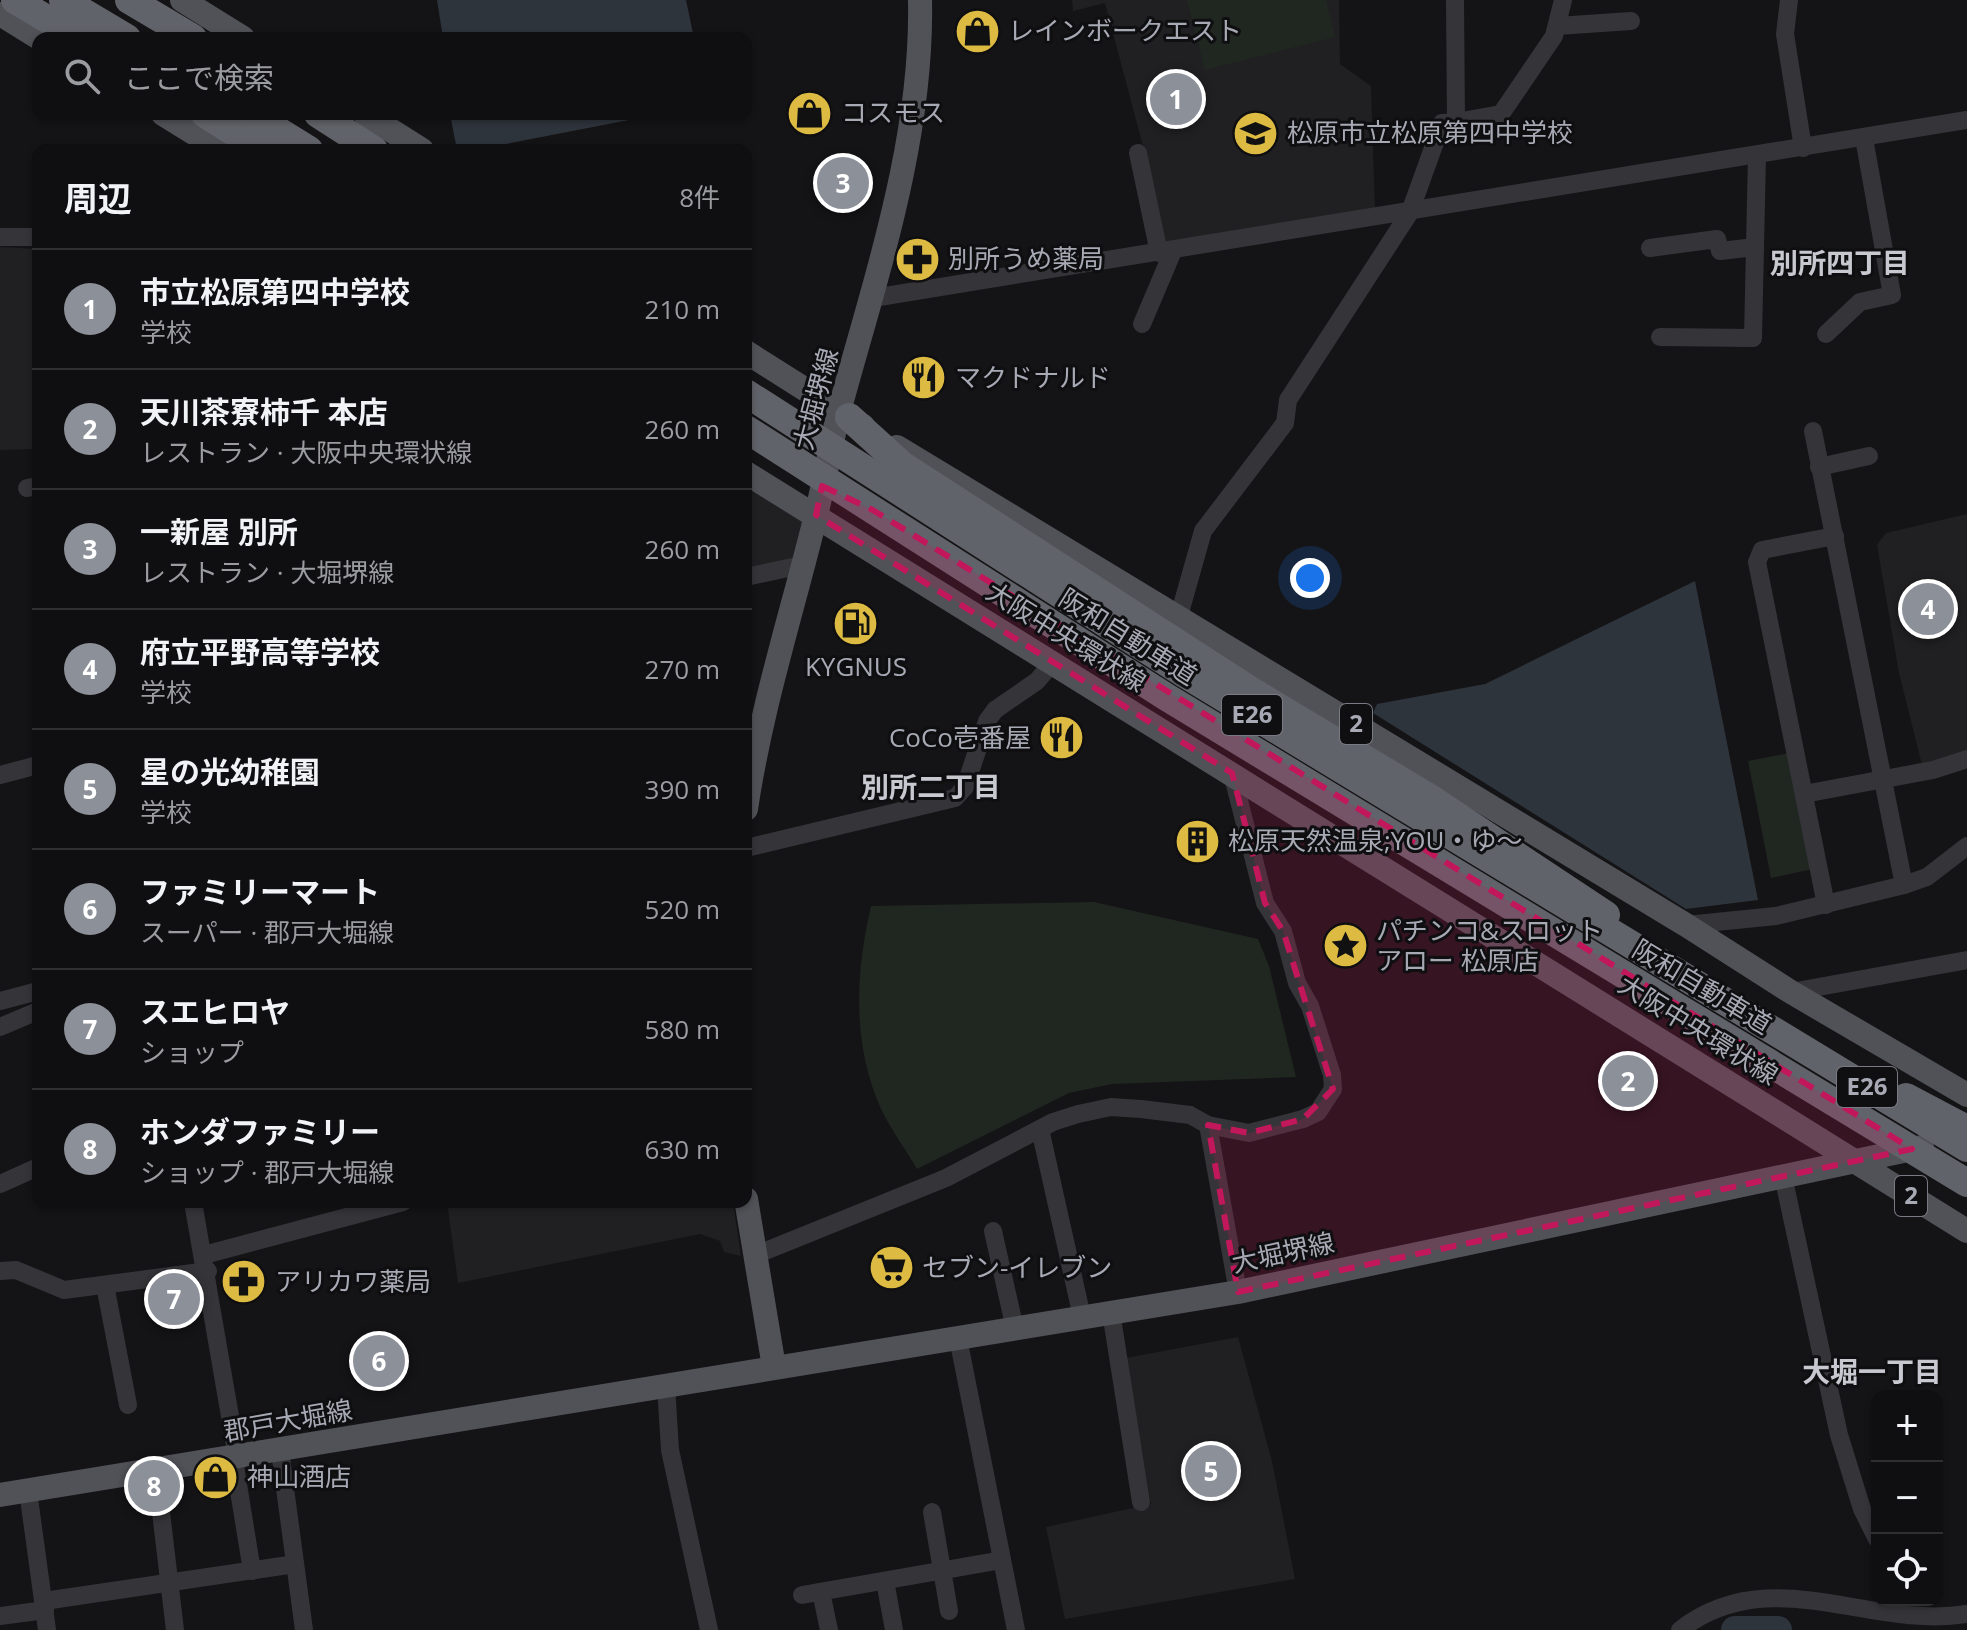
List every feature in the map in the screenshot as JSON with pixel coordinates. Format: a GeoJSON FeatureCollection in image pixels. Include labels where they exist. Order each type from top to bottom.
{"type":"FeatureCollection","features":[{"type":"Feature","properties":{"kind":"highway"},"geometry":{"type":"LineString","coordinates":[[15,0],[69,32]]}},
{"type":"Feature","properties":{"kind":"highway"},"geometry":{"type":"LineString","coordinates":[[63,0],[117,32]]}},
{"type":"Feature","properties":{"kind":"highway"},"geometry":{"type":"LineString","coordinates":[[129,0],[183,32]]}},
{"type":"Feature","properties":{"kind":"highway"},"geometry":{"type":"LineString","coordinates":[[327,120],[365,144]]}},
{"type":"Feature","properties":{"kind":"highway"},"geometry":{"type":"LineString","coordinates":[[226,127],[253,144]]}},
{"type":"Feature","properties":{"kind":"highway"},"geometry":{"type":"LineString","coordinates":[[226,127],[287,144]]}},
{"type":"Feature","properties":{"kind":"highway","name":"阪和自動車道"},"geometry":{"type":"LineString","coordinates":[[752,397],[1183,673],[1967,1148]]}},
{"type":"Feature","properties":{"kind":"highway"},"geometry":{"type":"LineString","coordinates":[[844,414],[902,465],[1250,690],[1430,798],[1666,954],[1733,1005]]}},
{"type":"Feature","properties":{"kind":"highway","name":"阪和自動車道"},"geometry":{"type":"LineString","coordinates":[[752,433],[1351,811],[1967,1183]]}},
{"type":"Feature","properties":{"kind":"highway"},"geometry":{"type":"LineString","coordinates":[[752,451],[871,509]]}},
{"type":"Feature","properties":{"kind":"highway"},"geometry":{"type":"LineString","coordinates":[[1766,1025],[1967,1129]]}},
{"type":"Feature","properties":{"kind":"main road"},"geometry":{"type":"LineString","coordinates":[[182,0],[233,32]]}},
{"type":"Feature","properties":{"kind":"main road","name":"大堀堺線"},"geometry":{"type":"LineString","coordinates":[[752,777],[768,693],[844,414],[900,176],[915,86],[920,0]]}},
{"type":"Feature","properties":{"kind":"main road"},"geometry":{"type":"LineString","coordinates":[[0,14],[32,34]]}},
{"type":"Feature","properties":{"kind":"main road"},"geometry":{"type":"LineString","coordinates":[[192,120],[226,127]]}},
{"type":"Feature","properties":{"kind":"main road"},"geometry":{"type":"LineString","coordinates":[[374,120],[412,144]]}},
{"type":"Feature","properties":{"kind":"main road","name":"2"},"geometry":{"type":"LineString","coordinates":[[752,356],[1791,992],[1967,1095]]}},
{"type":"Feature","properties":{"kind":"main road","name":"大阪中央環状線"},"geometry":{"type":"LineString","coordinates":[[752,477],[1967,1231]]}},
{"type":"Feature","properties":{"kind":"main road","name":"大堀堺線"},"geometry":{"type":"LineString","coordinates":[[774,1367],[1238,1292],[1967,1138]]}},
{"type":"Feature","properties":{"kind":"main road"},"geometry":{"type":"LineString","coordinates":[[747,1208],[774,1367]]}},
{"type":"Feature","properties":{"kind":"main road","name":"郡戸大堀線"},"geometry":{"type":"LineString","coordinates":[[0,1495],[237,1459],[774,1367]]}},
{"type":"Feature","properties":{"kind":"street"},"geometry":{"type":"LineString","coordinates":[[1455,0],[1456,122]]}},
{"type":"Feature","properties":{"kind":"street"},"geometry":{"type":"LineString","coordinates":[[1179,616],[1203,531],[1285,423],[1288,400],[1410,212],[1442,123],[1501,114],[1557,26],[1563,0]]}},
{"type":"Feature","properties":{"kind":"street"},"geometry":{"type":"LineString","coordinates":[[1789,0],[1785,34],[1803,148]]}},
{"type":"Feature","properties":{"kind":"street"},"geometry":{"type":"LineString","coordinates":[[1557,26],[1631,21]]}},
{"type":"Feature","properties":{"kind":"street"},"geometry":{"type":"LineString","coordinates":[[873,298],[1967,120]]}},
{"type":"Feature","properties":{"kind":"street"},"geometry":{"type":"LineString","coordinates":[[1826,334],[1860,302],[1892,295],[1864,138]]}},
{"type":"Feature","properties":{"kind":"street"},"geometry":{"type":"LineString","coordinates":[[1138,153],[1166,252],[1142,324]]}},
{"type":"Feature","properties":{"kind":"street"},"geometry":{"type":"LineString","coordinates":[[1660,337],[1753,338],[1757,155]]}},
{"type":"Feature","properties":{"kind":"street"},"geometry":{"type":"LineString","coordinates":[[0,237],[32,237]]}},
{"type":"Feature","properties":{"kind":"street"},"geometry":{"type":"LineString","coordinates":[[1650,248],[1717,239],[1720,251],[1755,247]]}},
{"type":"Feature","properties":{"kind":"street"},"geometry":{"type":"LineString","coordinates":[[1813,431],[1904,885]]}},
{"type":"Feature","properties":{"kind":"street"},"geometry":{"type":"LineString","coordinates":[[1819,467],[1869,456]]}},
{"type":"Feature","properties":{"kind":"street"},"geometry":{"type":"LineString","coordinates":[[1826,905],[1757,562],[1762,550],[1835,536]]}},
{"type":"Feature","properties":{"kind":"street"},"geometry":{"type":"LineString","coordinates":[[752,576],[802,565]]}},
{"type":"Feature","properties":{"kind":"street"},"geometry":{"type":"LineString","coordinates":[[752,847],[955,798],[965,787],[987,721],[995,710],[1037,681],[1053,662]]}},
{"type":"Feature","properties":{"kind":"street"},"geometry":{"type":"LineString","coordinates":[[1804,794],[1933,770],[1967,759]]}},
{"type":"Feature","properties":{"kind":"street"},"geometry":{"type":"LineString","coordinates":[[0,775],[32,767]]}},
{"type":"Feature","properties":{"kind":"street"},"geometry":{"type":"LineString","coordinates":[[753,1256],[946,1178],[1040,1129],[1078,1114],[1111,1107],[1190,1115],[1208,1125],[1249,1133],[1318,1112],[1333,1089],[1332,1075],[1310,1006],[1297,983],[1283,931],[1265,903],[1232,773]]}},
{"type":"Feature","properties":{"kind":"street"},"geometry":{"type":"LineString","coordinates":[[1686,925],[1776,916],[1904,885],[1927,877],[1967,846]]}},
{"type":"Feature","properties":{"kind":"street"},"geometry":{"type":"LineString","coordinates":[[1791,992],[1967,960]]}},
{"type":"Feature","properties":{"kind":"street"},"geometry":{"type":"LineString","coordinates":[[0,1001],[32,993]]}},
{"type":"Feature","properties":{"kind":"street"},"geometry":{"type":"LineString","coordinates":[[0,1027],[32,1014]]}},
{"type":"Feature","properties":{"kind":"street"},"geometry":{"type":"LineString","coordinates":[[1208,1125],[1238,1292]]}},
{"type":"Feature","properties":{"kind":"street"},"geometry":{"type":"LineString","coordinates":[[1040,1129],[1082,1317]]}},
{"type":"Feature","properties":{"kind":"street"},"geometry":{"type":"LineString","coordinates":[[0,1184],[32,1170]]}},
{"type":"Feature","properties":{"kind":"street"},"geometry":{"type":"LineString","coordinates":[[1783,1176],[1839,1435],[1862,1509],[1874,1534]]}},
{"type":"Feature","properties":{"kind":"street"},"geometry":{"type":"LineString","coordinates":[[194,1208],[206,1263],[252,1571]]}},
{"type":"Feature","properties":{"kind":"street"},"geometry":{"type":"LineString","coordinates":[[0,1271],[16,1270],[64,1290],[105,1285],[206,1263],[384,1208]]}},
{"type":"Feature","properties":{"kind":"street"},"geometry":{"type":"LineString","coordinates":[[993,1231],[1015,1329]]}},
{"type":"Feature","properties":{"kind":"street"},"geometry":{"type":"LineString","coordinates":[[105,1285],[128,1405]]}},
{"type":"Feature","properties":{"kind":"street"},"geometry":{"type":"LineString","coordinates":[[1111,1312],[1141,1502]]}},
{"type":"Feature","properties":{"kind":"street"},"geometry":{"type":"LineString","coordinates":[[958,1338],[1016,1630]]}},
{"type":"Feature","properties":{"kind":"street"},"geometry":{"type":"LineString","coordinates":[[666,1385],[670,1450],[709,1630]]}},
{"type":"Feature","properties":{"kind":"street"},"geometry":{"type":"LineString","coordinates":[[280,1451],[304,1630]]}},
{"type":"Feature","properties":{"kind":"street"},"geometry":{"type":"LineString","coordinates":[[28,1491],[47,1630]]}},
{"type":"Feature","properties":{"kind":"street"},"geometry":{"type":"LineString","coordinates":[[160,1504],[175,1630]]}},
{"type":"Feature","properties":{"kind":"street"},"geometry":{"type":"LineString","coordinates":[[932,1512],[949,1611]]}},
{"type":"Feature","properties":{"kind":"street"},"geometry":{"type":"LineString","coordinates":[[802,1595],[1002,1560]]}},
{"type":"Feature","properties":{"kind":"street"},"geometry":{"type":"LineString","coordinates":[[0,1616],[170,1581],[295,1564]]}},
{"type":"Feature","properties":{"kind":"street"},"geometry":{"type":"LineString","coordinates":[[885,1581],[894,1630]]}},
{"type":"Feature","properties":{"kind":"street"},"geometry":{"type":"LineString","coordinates":[[821,1592],[829,1630]]}},
{"type":"Feature","properties":{"kind":"street"},"geometry":{"type":"LineString","coordinates":[[1680,1630],[1717,1607],[1769,1598],[1900,1609],[1931,1621],[1967,1614]]}},
{"type":"Feature","properties":{"kind":"highlighted area"},"geometry":{"type":"Polygon","coordinates":[[[822,486],[871,509],[1912,1149],[1238,1292],[1208,1125],[1249,1133],[1303,1119],[1333,1089],[1283,931],[1265,903],[1232,773],[816,515],[822,486]]]}},
{"type":"Feature","properties":{"kind":"shaded area"},"geometry":{"type":"Polygon","coordinates":[[[437,0],[686,0],[693,32],[442,32],[437,0]]]}},
{"type":"Feature","properties":{"kind":"shaded area","name":"松原市立松原第四中学校"},"geometry":{"type":"Polygon","coordinates":[[[1072,0],[1339,0],[1340,64],[1371,86],[1375,212],[1163,243],[1152,180],[1105,3],[1073,11],[1072,0]]]}},
{"type":"Feature","properties":{"kind":"shaded area"},"geometry":{"type":"Polygon","coordinates":[[[1187,0],[1326,0],[1335,37],[1205,70],[1187,0]]]}},
{"type":"Feature","properties":{"kind":"shaded area"},"geometry":{"type":"Polygon","coordinates":[[[451,120],[629,120],[506,144],[456,144],[451,120]]]}},
{"type":"Feature","properties":{"kind":"shaded area"},"geometry":{"type":"Polygon","coordinates":[[[0,247],[32,249],[32,449],[0,450],[0,247]]]}},
{"type":"Feature","properties":{"kind":"shaded area"},"geometry":{"type":"Polygon","coordinates":[[[752,479],[813,516],[801,564],[752,575],[752,479]]]}},
{"type":"Feature","properties":{"kind":"shaded area"},"geometry":{"type":"Polygon","coordinates":[[[1967,514],[1967,751],[1922,765],[1899,673],[1877,545],[1886,533],[1967,514]]]}},
{"type":"Feature","properties":{"kind":"shaded area"},"geometry":{"type":"Polygon","coordinates":[[[1695,581],[1758,900],[1686,909],[1373,713],[1377,704],[1485,684],[1695,581]]]}},
{"type":"Feature","properties":{"kind":"shaded area"},"geometry":{"type":"Polygon","coordinates":[[[1789,753],[1813,869],[1771,878],[1748,761],[1789,753]]]}},
{"type":"Feature","properties":{"kind":"shaded area"},"geometry":{"type":"Polygon","coordinates":[[[1094,902],[1258,939],[1269,966],[1296,1077],[1112,1084],[1069,1093],[917,1169],[882,1111],[865,1061],[859,1010],[860,984],[871,906],[1094,902]]]}},
{"type":"Feature","properties":{"kind":"shaded area"},"geometry":{"type":"Polygon","coordinates":[[[448,1208],[734,1208],[741,1256],[724,1252],[720,1241],[700,1234],[458,1283],[448,1208]]]}},
{"type":"Feature","properties":{"kind":"shaded area"},"geometry":{"type":"Polygon","coordinates":[[[1238,1337],[1272,1461],[1295,1579],[1065,1619],[1046,1527],[1151,1504],[1126,1358],[1238,1337]]]}},
{"type":"Feature","properties":{"kind":"waterway"},"geometry":{"type":"LineString","coordinates":[[1735,1630],[1778,1630]]}},
{"type":"Feature","properties":{"kind":"place","name":"レインボークエスト"},"geometry":{"type":"Point","coordinates":[977,31]}},
{"type":"Feature","properties":{"kind":"place","name":"市立松原第四中学校"},"geometry":{"type":"Point","coordinates":[1176,99]}},
{"type":"Feature","properties":{"kind":"place","name":"コスモス"},"geometry":{"type":"Point","coordinates":[810,113]}},
{"type":"Feature","properties":{"kind":"place","name":"松原市立松原第四中学校"},"geometry":{"type":"Point","coordinates":[1256,133]}},
{"type":"Feature","properties":{"kind":"place","name":"一新屋 別所"},"geometry":{"type":"Point","coordinates":[843,183]}},
{"type":"Feature","properties":{"kind":"place","name":"別所うめ薬局"},"geometry":{"type":"Point","coordinates":[917,259]}},
{"type":"Feature","properties":{"kind":"place","name":"マクドナルド"},"geometry":{"type":"Point","coordinates":[924,378]}},
{"type":"Feature","properties":{"kind":"place","name":"府立平野高等学校"},"geometry":{"type":"Point","coordinates":[1928,609]}},
{"type":"Feature","properties":{"kind":"place","name":"KYGNUS"},"geometry":{"type":"Point","coordinates":[856,624]}},
{"type":"Feature","properties":{"kind":"place","name":"CoCo壱番屋"},"geometry":{"type":"Point","coordinates":[1062,738]}},
{"type":"Feature","properties":{"kind":"place","name":"松原天然温泉;YOU・ゆ〜"},"geometry":{"type":"Point","coordinates":[1197,841]}},
{"type":"Feature","properties":{"kind":"place","name":"パチンコ&スロット アロー 松原店"},"geometry":{"type":"Point","coordinates":[1345,946]}},
{"type":"Feature","properties":{"kind":"place","name":"天川茶寮柿千 本店"},"geometry":{"type":"Point","coordinates":[1628,1081]}},
{"type":"Feature","properties":{"kind":"place","name":"セブン-イレブン"},"geometry":{"type":"Point","coordinates":[891,1268]}},
{"type":"Feature","properties":{"kind":"place","name":"アリカワ薬局"},"geometry":{"type":"Point","coordinates":[244,1282]}},
{"type":"Feature","properties":{"kind":"place","name":"スエヒロヤ"},"geometry":{"type":"Point","coordinates":[174,1299]}},
{"type":"Feature","properties":{"kind":"place","name":"ファミリーマート"},"geometry":{"type":"Point","coordinates":[379,1361]}},
{"type":"Feature","properties":{"kind":"place","name":"星の光幼稚園"},"geometry":{"type":"Point","coordinates":[1211,1471]}},
{"type":"Feature","properties":{"kind":"place","name":"神山酒店"},"geometry":{"type":"Point","coordinates":[216,1477]}},
{"type":"Feature","properties":{"kind":"place","name":"ホンダファミリー"},"geometry":{"type":"Point","coordinates":[154,1486]}},
{"type":"Feature","properties":{"kind":"district","name":"別所四丁目"},"geometry":{"type":"Point","coordinates":[1840,263]}},
{"type":"Feature","properties":{"kind":"district","name":"別所二丁目"},"geometry":{"type":"Point","coordinates":[931,787]}},
{"type":"Feature","properties":{"kind":"district","name":"大堀一丁目"},"geometry":{"type":"Point","coordinates":[1872,1372]}}]}
